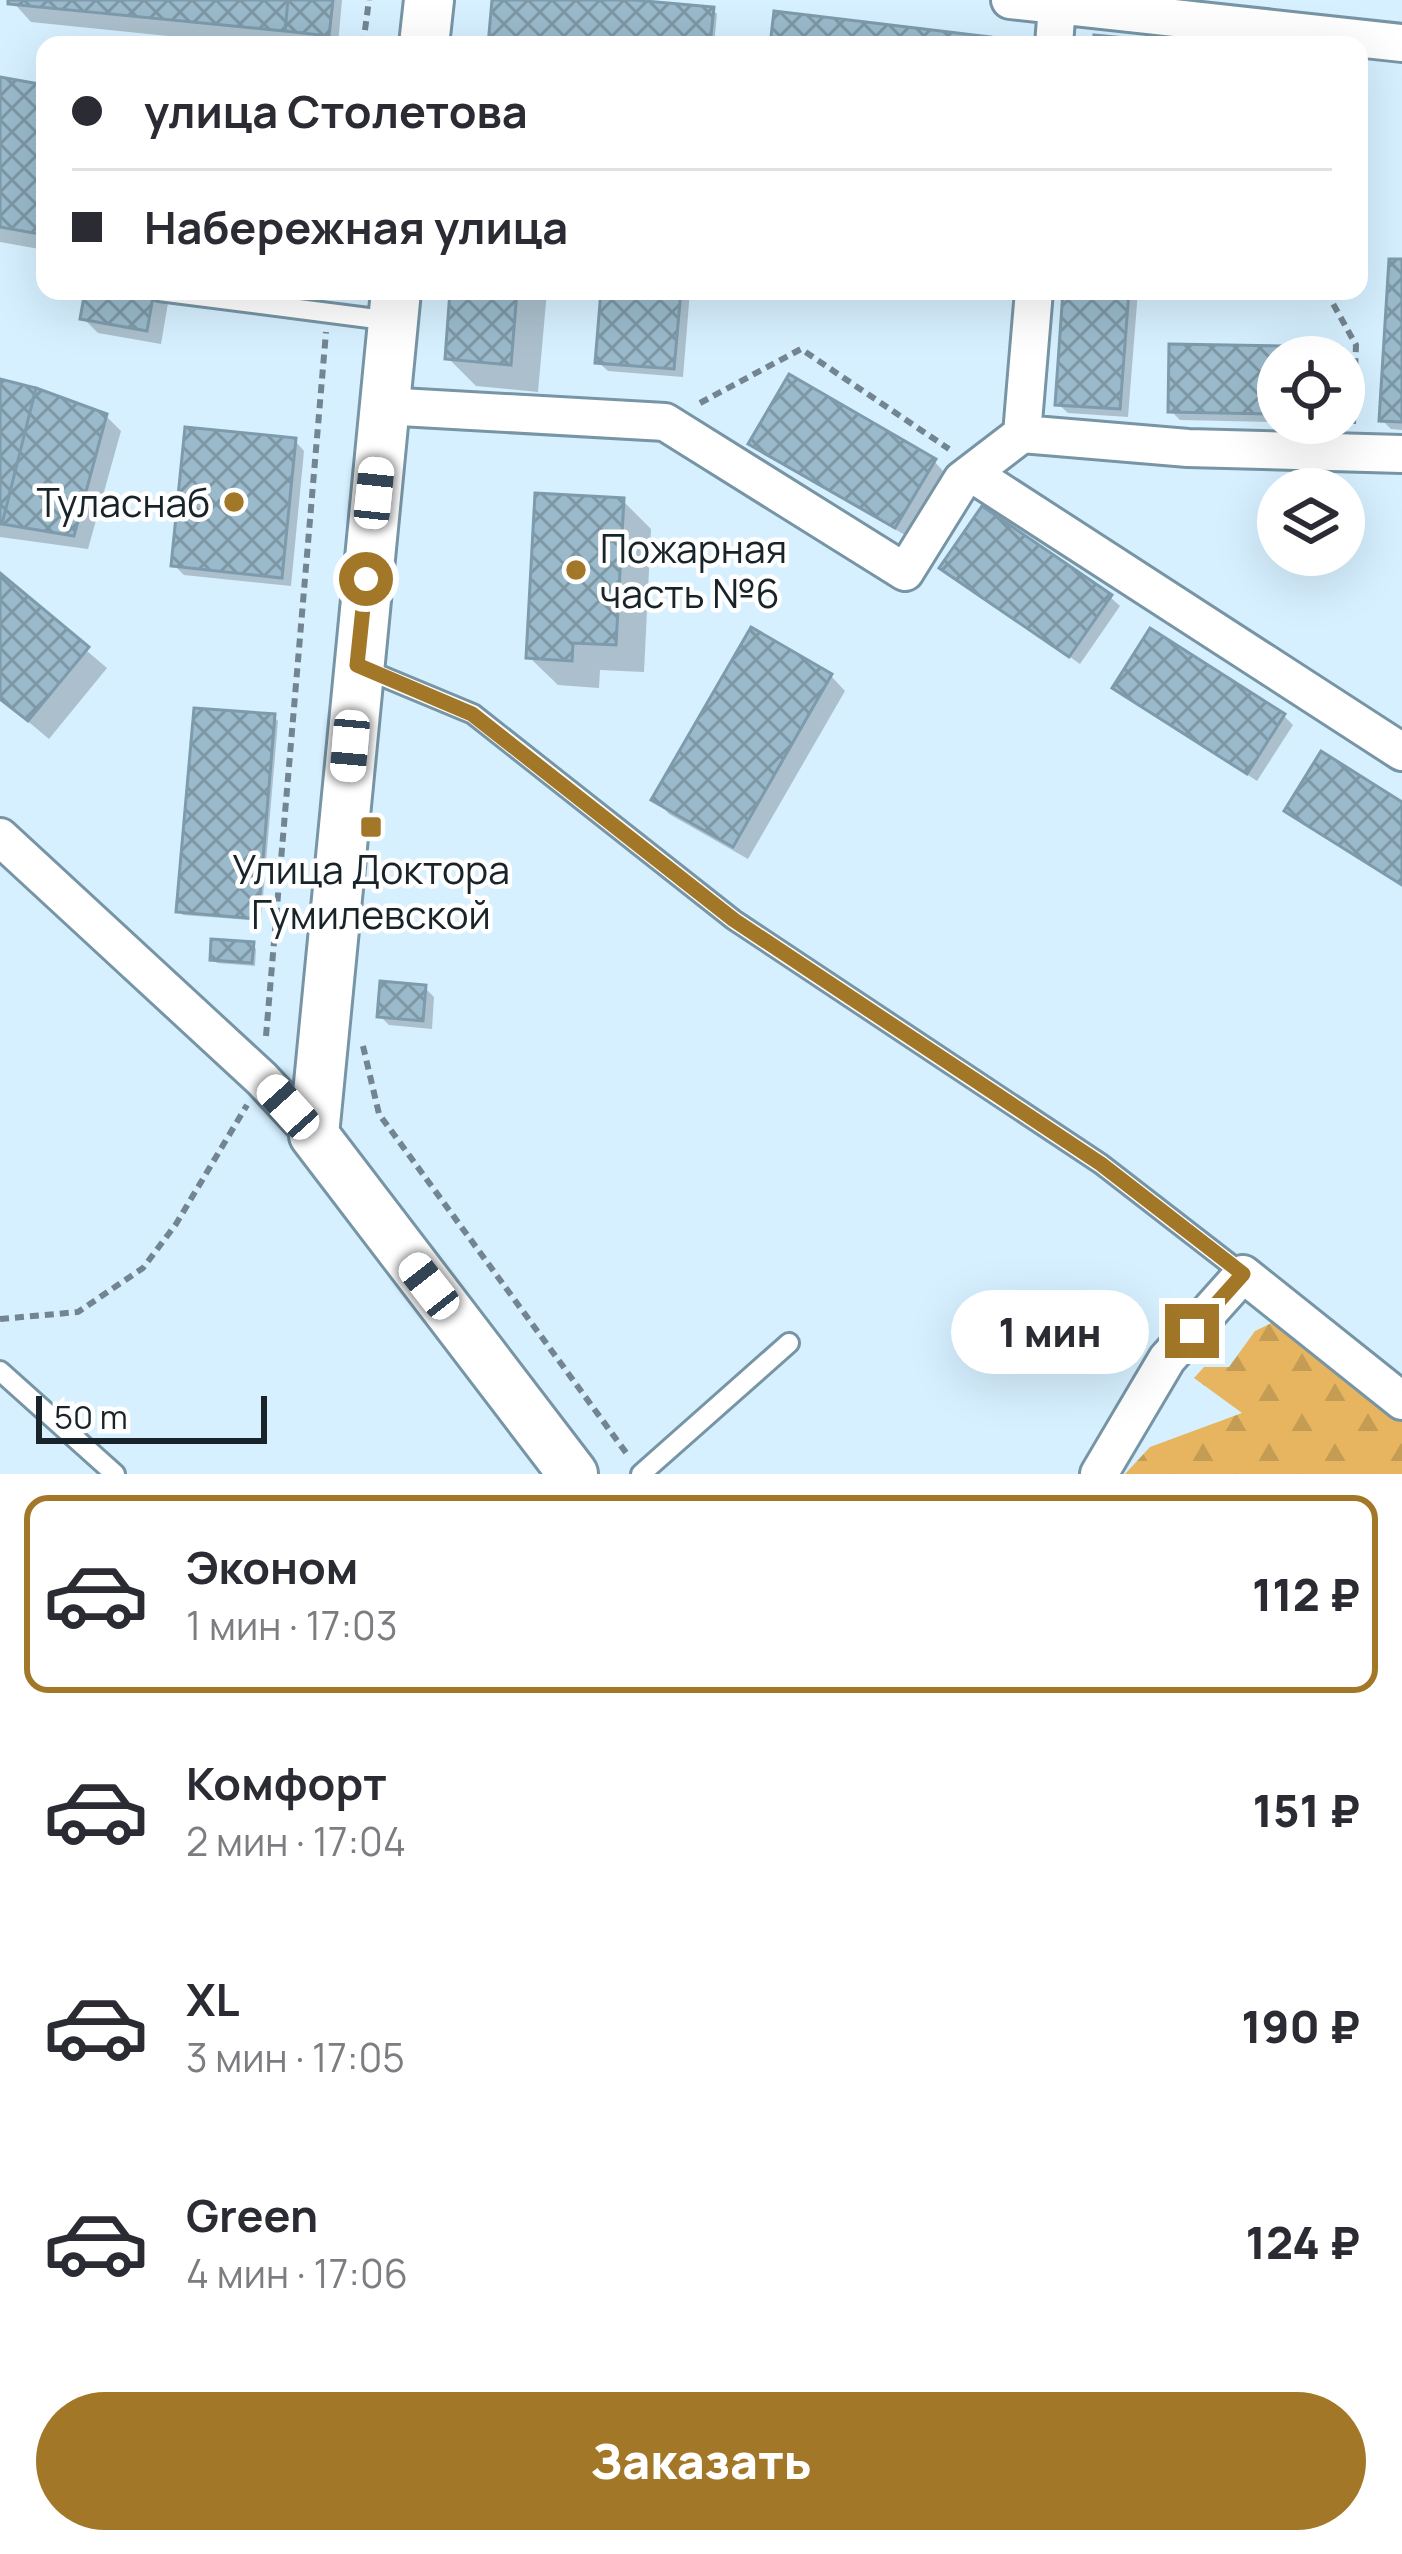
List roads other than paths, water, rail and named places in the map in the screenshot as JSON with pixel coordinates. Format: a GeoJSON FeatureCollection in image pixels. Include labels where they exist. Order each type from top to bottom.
{"type":"FeatureCollection","features":[{"type":"Feature","properties":{"kind":"main road"},"geometry":{"type":"LineString","coordinates":[[425,36],[429,0]]}},
{"type":"Feature","properties":{"kind":"main road"},"geometry":{"type":"LineString","coordinates":[[394,306],[314,1136],[573,1474]]}},
{"type":"Feature","properties":{"kind":"street"},"geometry":{"type":"LineString","coordinates":[[1010,0],[1331,36]]}},
{"type":"Feature","properties":{"kind":"street"},"geometry":{"type":"LineString","coordinates":[[1055,36],[1057,5]]}},
{"type":"Feature","properties":{"kind":"street"},"geometry":{"type":"LineString","coordinates":[[1368,40],[1402,44]]}},
{"type":"Feature","properties":{"kind":"street"},"geometry":{"type":"LineString","coordinates":[[1022,434],[1033,300]]}},
{"type":"Feature","properties":{"kind":"street"},"geometry":{"type":"LineString","coordinates":[[383,406],[665,422],[905,572],[962,480],[1022,434],[1188,448],[1402,454]]}},
{"type":"Feature","properties":{"kind":"street"},"geometry":{"type":"LineString","coordinates":[[974,470],[1402,752]]}},
{"type":"Feature","properties":{"kind":"street"},"geometry":{"type":"LineString","coordinates":[[0,836],[262,1079],[314,1136]]}},
{"type":"Feature","properties":{"kind":"street"},"geometry":{"type":"LineString","coordinates":[[1100,1474],[1167,1359],[1243,1274],[1402,1401]]}},
{"type":"Feature","properties":{"kind":"lane"},"geometry":{"type":"LineString","coordinates":[[225,300],[328,314],[394,306]]}},
{"type":"Feature","properties":{"kind":"lane"},"geometry":{"type":"LineString","coordinates":[[357,665],[472,714],[734,920],[1101,1164],[1243,1274]]}},
{"type":"Feature","properties":{"kind":"lane"},"geometry":{"type":"LineString","coordinates":[[641,1474],[789,1343]]}},
{"type":"Feature","properties":{"kind":"lane"},"geometry":{"type":"LineString","coordinates":[[0,1371],[115,1474]]}},
{"type":"Feature","properties":{"kind":"place","name":"Туласнаб"},"geometry":{"type":"Point","coordinates":[234,502]}},
{"type":"Feature","properties":{"kind":"place","name":"Пожарная часть №6"},"geometry":{"type":"Point","coordinates":[576,570]}},
{"type":"Feature","properties":{"kind":"place","name":"Улица Доктора Гумилевской"},"geometry":{"type":"Point","coordinates":[371,827]}}]}
